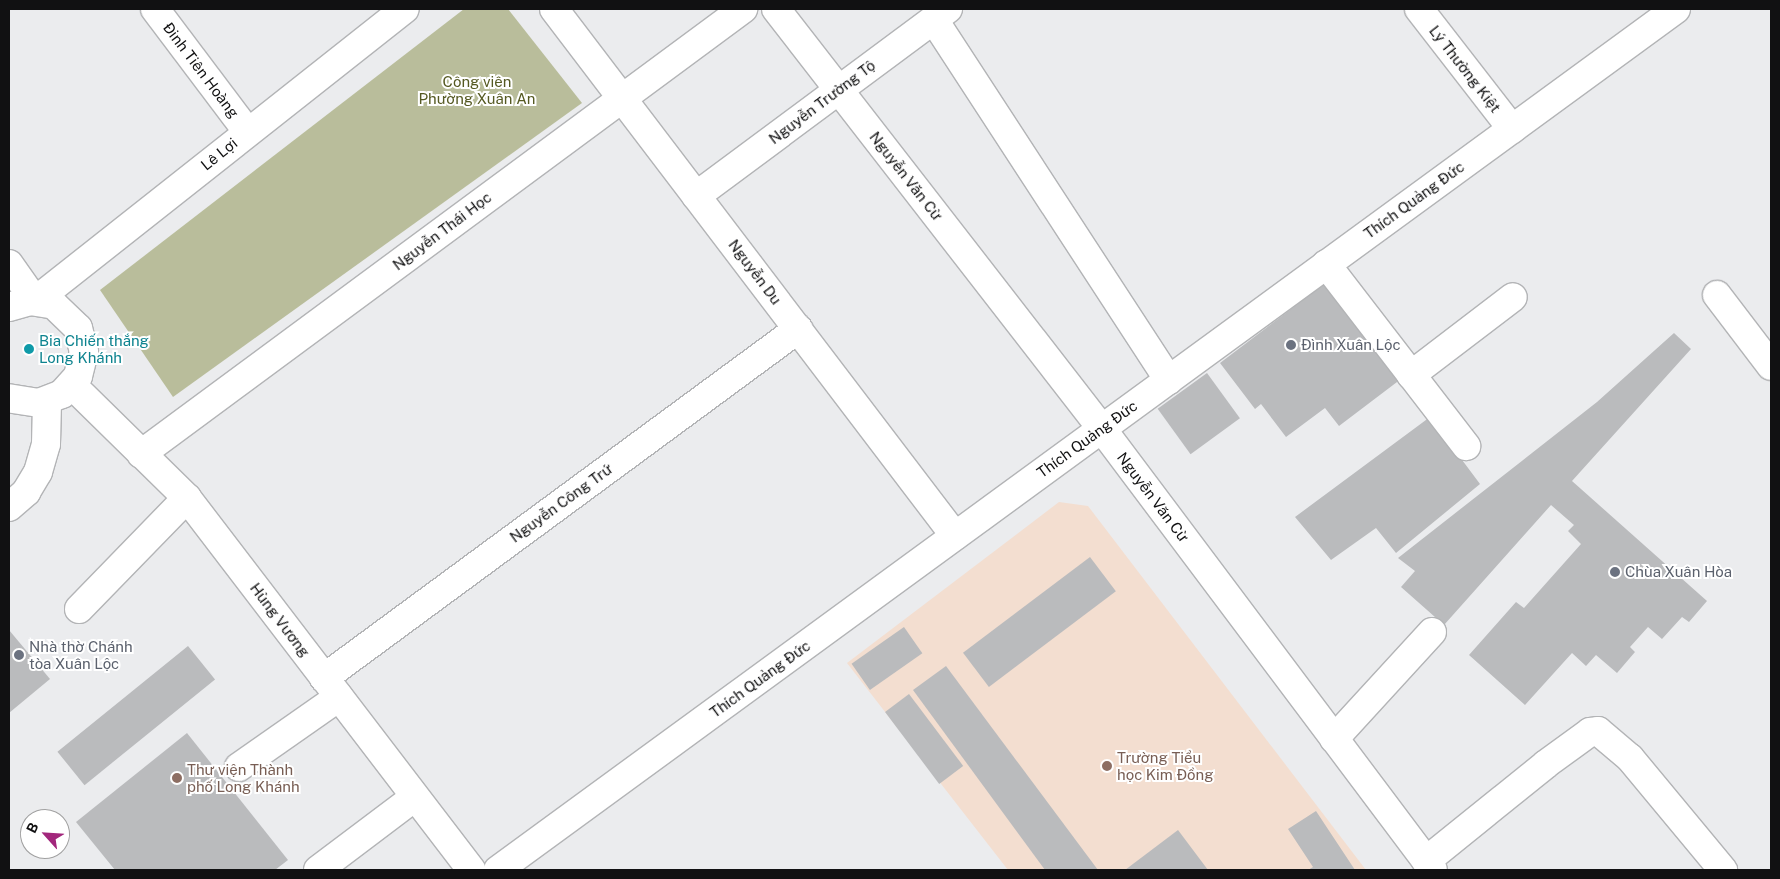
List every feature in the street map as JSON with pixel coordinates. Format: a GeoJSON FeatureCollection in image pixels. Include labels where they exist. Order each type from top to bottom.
{"type":"FeatureCollection","features":[{"type":"Feature","properties":{"kind":"street","name":"Đinh Tiên Hoàng"},"geometry":{"type":"LineString","coordinates":[[155,9],[247,131]]}},
{"type":"Feature","properties":{"kind":"street","name":"Lê Lợi"},"geometry":{"type":"LineString","coordinates":[[22,304],[405,9]]}},
{"type":"Feature","properties":{"kind":"street","name":"Nguyễn Du"},"geometry":{"type":"LineString","coordinates":[[554,9],[955,536]]}},
{"type":"Feature","properties":{"kind":"street","name":"Nguyễn Thái Học"},"geometry":{"type":"LineString","coordinates":[[141,454],[743,9]]}},
{"type":"Feature","properties":{"kind":"street","name":"Nguyễn Văn Cừ"},"geometry":{"type":"LineString","coordinates":[[776,9],[1102,429],[1429,866]]}},
{"type":"Feature","properties":{"kind":"street","name":"Lý Thường Kiệt"},"geometry":{"type":"LineString","coordinates":[[1419,9],[1512,129]]}},
{"type":"Feature","properties":{"kind":"street","name":"Thích Quảng Đức"},"geometry":{"type":"LineString","coordinates":[[498,870],[1676,9]]}},
{"type":"Feature","properties":{"kind":"street","name":"Nguyễn Trường Tộ"},"geometry":{"type":"LineString","coordinates":[[696,196],[941,14]]}},
{"type":"Feature","properties":{"kind":"street"},"geometry":{"type":"LineString","coordinates":[[941,14],[1169,380]]}},
{"type":"Feature","properties":{"kind":"street"},"geometry":{"type":"LineString","coordinates":[[9,264],[22,304],[54,305],[78,328],[83,360],[72,385],[47,402],[22,403],[9,398]]}},
{"type":"Feature","properties":{"kind":"street"},"geometry":{"type":"LineString","coordinates":[[1326,264],[1466,446]]}},
{"type":"Feature","properties":{"kind":"street"},"geometry":{"type":"LineString","coordinates":[[1717,295],[1771,366]]}},
{"type":"Feature","properties":{"kind":"street"},"geometry":{"type":"LineString","coordinates":[[1411,375],[1513,297]]}},
{"type":"Feature","properties":{"kind":"street","name":"Nguyễn Công Trứ"},"geometry":{"type":"LineString","coordinates":[[239,767],[332,687],[798,329]]}},
{"type":"Feature","properties":{"kind":"street","name":"Hùng Vương"},"geometry":{"type":"LineString","coordinates":[[72,385],[187,498],[471,870]]}},
{"type":"Feature","properties":{"kind":"street"},"geometry":{"type":"LineString","coordinates":[[9,507],[26,492],[38,472],[46,444],[47,402]]}},
{"type":"Feature","properties":{"kind":"street"},"geometry":{"type":"LineString","coordinates":[[79,609],[187,498]]}},
{"type":"Feature","properties":{"kind":"street"},"geometry":{"type":"LineString","coordinates":[[1334,739],[1432,632]]}},
{"type":"Feature","properties":{"kind":"street"},"geometry":{"type":"LineString","coordinates":[[1429,866],[1546,764],[1590,732],[1598,731],[1630,758],[1723,870]]}},
{"type":"Feature","properties":{"kind":"street"},"geometry":{"type":"LineString","coordinates":[[318,870],[415,797]]}},
{"type":"Feature","properties":{"kind":"shaded area","name":"Trường Tiểu học Kim Đồng"},"geometry":{"type":"Polygon","coordinates":[[[1059,502],[1088,506],[1366,870],[1008,870],[847,663],[1059,502]]]}},
{"type":"Feature","properties":{"kind":"green space","name":"Công viên Phường Xuân An"},"geometry":{"type":"Polygon","coordinates":[[[464,9],[508,9],[582,103],[173,397],[100,290],[464,9]]]}},
{"type":"Feature","properties":{"kind":"building"},"geometry":{"type":"Polygon","coordinates":[[[1328,281],[1401,379],[1339,426],[1325,408],[1286,437],[1261,404],[1255,409],[1220,363],[1328,281]]]}},
{"type":"Feature","properties":{"kind":"building"},"geometry":{"type":"Polygon","coordinates":[[[1674,333],[1691,349],[1572,481],[1707,601],[1689,622],[1682,617],[1662,639],[1648,627],[1630,647],[1635,652],[1617,673],[1596,655],[1586,666],[1572,653],[1525,705],[1469,655],[1516,602],[1524,608],[1581,544],[1568,531],[1574,525],[1551,505],[1444,625],[1401,587],[1415,571],[1398,558],[1597,402],[1674,333]]]}},
{"type":"Feature","properties":{"kind":"building"},"geometry":{"type":"Polygon","coordinates":[[[1207,373],[1240,418],[1191,454],[1158,409],[1207,373]]]}},
{"type":"Feature","properties":{"kind":"building"},"geometry":{"type":"Polygon","coordinates":[[[1430,417],[1480,484],[1396,553],[1376,528],[1331,560],[1295,517],[1430,417]]]}},
{"type":"Feature","properties":{"kind":"building"},"geometry":{"type":"Polygon","coordinates":[[[1090,557],[1116,591],[989,687],[963,653],[1090,557]]]}},
{"type":"Feature","properties":{"kind":"building"},"geometry":{"type":"Polygon","coordinates":[[[904,627],[922,653],[870,690],[852,664],[904,627]]]}},
{"type":"Feature","properties":{"kind":"building","name":"Nhà thờ Chánh tòa Xuân Lộc"},"geometry":{"type":"Polygon","coordinates":[[[9,630],[50,679],[9,713],[9,630]]]}},
{"type":"Feature","properties":{"kind":"building"},"geometry":{"type":"Polygon","coordinates":[[[188,646],[215,679],[85,785],[57,752],[188,646]]]}},
{"type":"Feature","properties":{"kind":"building"},"geometry":{"type":"Polygon","coordinates":[[[946,666],[1098,870],[1045,870],[913,690],[946,666]]]}},
{"type":"Feature","properties":{"kind":"building"},"geometry":{"type":"Polygon","coordinates":[[[909,694],[963,766],[939,784],[885,712],[909,694]]]}},
{"type":"Feature","properties":{"kind":"building","name":"Thư viện Thành phố Long Khánh"},"geometry":{"type":"Polygon","coordinates":[[[187,733],[288,860],[275,870],[115,870],[76,822],[187,733]]]}},
{"type":"Feature","properties":{"kind":"building"},"geometry":{"type":"Polygon","coordinates":[[[1316,811],[1355,870],[1308,870],[1313,867],[1288,829],[1316,811]]]}},
{"type":"Feature","properties":{"kind":"building"},"geometry":{"type":"Polygon","coordinates":[[[1178,830],[1208,870],[1125,870],[1178,830]]]}},
{"type":"Feature","properties":{"kind":"place","name":"Đình Xuân Lộc"},"geometry":{"type":"Point","coordinates":[1291,345]}},
{"type":"Feature","properties":{"kind":"place","name":"Bia Chiến thắng Long Khánh"},"geometry":{"type":"Point","coordinates":[29,349]}},
{"type":"Feature","properties":{"kind":"place","name":"Chùa Xuân Hòa"},"geometry":{"type":"Point","coordinates":[1615,572]}},
{"type":"Feature","properties":{"kind":"place","name":"Nhà thờ Chánh tòa Xuân Lộc"},"geometry":{"type":"Point","coordinates":[19,655]}},
{"type":"Feature","properties":{"kind":"place","name":"Trường Tiểu học Kim Đồng"},"geometry":{"type":"Point","coordinates":[1107,766]}},
{"type":"Feature","properties":{"kind":"place","name":"Thư viện Thành phố Long Khánh"},"geometry":{"type":"Point","coordinates":[177,778]}}]}
